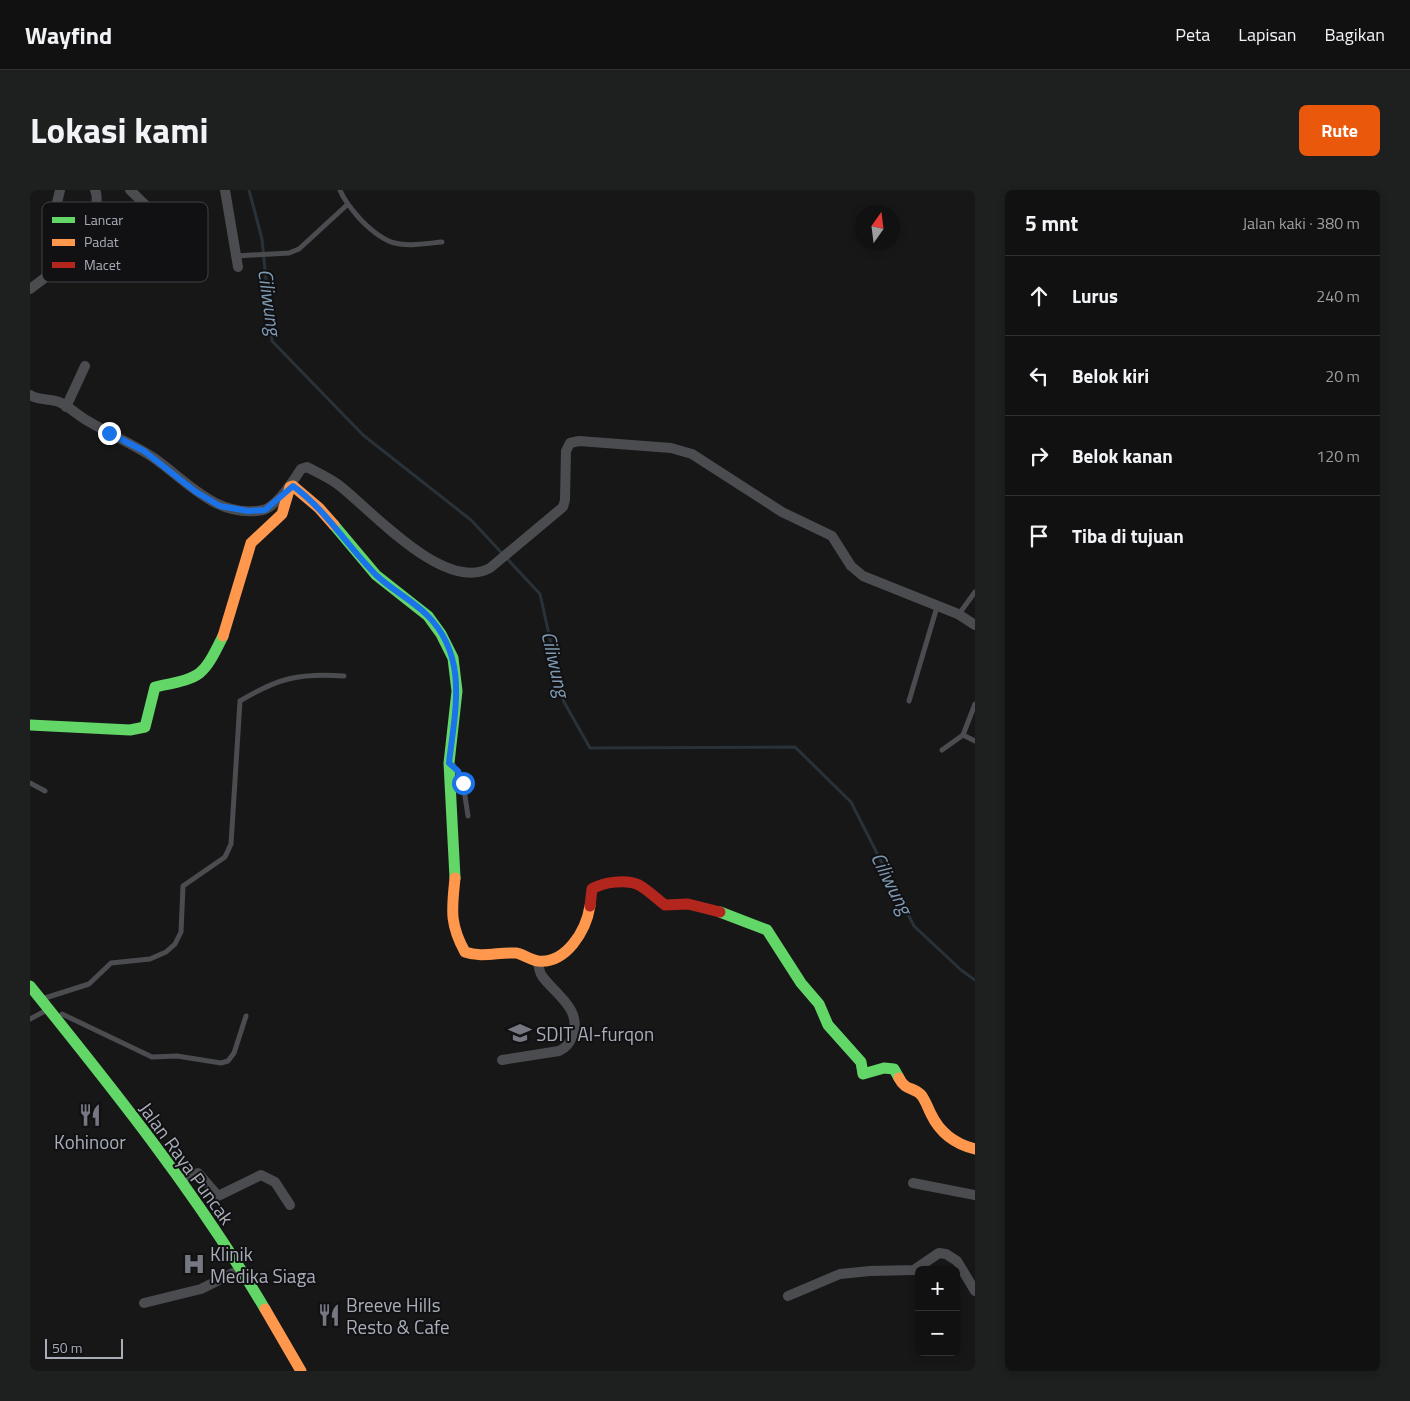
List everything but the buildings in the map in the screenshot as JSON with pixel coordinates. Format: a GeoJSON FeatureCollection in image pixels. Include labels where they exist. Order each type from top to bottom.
{"type":"FeatureCollection","features":[{"type":"Feature","properties":{"kind":"main road"},"geometry":{"type":"LineString","coordinates":[[30,725],[130,730],[145,727],[155,687],[194,679],[208,666],[222,636],[251,543],[282,514],[290,487],[293,486],[319,508],[376,575],[420,609],[442,634],[453,658],[456,679],[449,763],[456,866],[452,914],[456,939],[466,952],[471,954],[517,953],[537,961],[555,959],[574,943],[584,926],[592,889],[595,886],[608,883],[635,884],[666,906],[688,904],[706,907],[760,926],[772,935],[792,970],[819,1004],[828,1025],[861,1062],[863,1074],[884,1068],[894,1069],[903,1087],[916,1092],[923,1098],[933,1120],[948,1137],[958,1144],[975,1149]]}},
{"type":"Feature","properties":{"kind":"main road","name":"Jalan Raya Puncak"},"geometry":{"type":"LineString","coordinates":[[30,986],[181,1181],[240,1269],[301,1371]]}},
{"type":"Feature","properties":{"kind":"street"},"geometry":{"type":"LineString","coordinates":[[130,190],[143,202]]}},
{"type":"Feature","properties":{"kind":"street"},"geometry":{"type":"LineString","coordinates":[[225,190],[238,267]]}},
{"type":"Feature","properties":{"kind":"street"},"geometry":{"type":"LineString","coordinates":[[30,289],[42,280]]}},
{"type":"Feature","properties":{"kind":"street"},"geometry":{"type":"LineString","coordinates":[[66,408],[85,366]]}},
{"type":"Feature","properties":{"kind":"street"},"geometry":{"type":"LineString","coordinates":[[30,395],[58,402],[90,423],[144,451],[196,492],[220,506],[248,511],[265,510],[290,487],[301,469],[307,467],[338,484],[398,537],[442,565],[466,573],[480,573],[490,568],[563,507],[565,500],[566,451],[568,445],[572,442],[680,450],[716,467],[782,512],[832,536],[859,574],[958,614],[975,625]]}},
{"type":"Feature","properties":{"kind":"street"},"geometry":{"type":"LineString","coordinates":[[502,1060],[559,1051],[566,1048],[572,1036],[575,1021],[556,990],[542,975],[537,961]]}},
{"type":"Feature","properties":{"kind":"street"},"geometry":{"type":"LineString","coordinates":[[181,1181],[198,1173],[218,1196],[262,1175],[275,1182],[290,1205]]}},
{"type":"Feature","properties":{"kind":"street"},"geometry":{"type":"LineString","coordinates":[[913,1183],[975,1195]]}},
{"type":"Feature","properties":{"kind":"street"},"geometry":{"type":"LineString","coordinates":[[788,1296],[840,1274],[878,1270],[914,1270],[939,1253],[952,1256],[957,1261],[975,1291]]}},
{"type":"Feature","properties":{"kind":"street"},"geometry":{"type":"LineString","coordinates":[[144,1303],[197,1290],[240,1269]]}},
{"type":"Feature","properties":{"kind":"lane"},"geometry":{"type":"LineString","coordinates":[[340,190],[348,204],[384,240],[404,245],[442,242]]}},
{"type":"Feature","properties":{"kind":"lane"},"geometry":{"type":"LineString","coordinates":[[236,256],[293,252],[304,247],[348,204]]}},
{"type":"Feature","properties":{"kind":"lane"},"geometry":{"type":"LineString","coordinates":[[958,614],[975,592]]}},
{"type":"Feature","properties":{"kind":"lane"},"geometry":{"type":"LineString","coordinates":[[909,701],[937,607]]}},
{"type":"Feature","properties":{"kind":"lane"},"geometry":{"type":"LineString","coordinates":[[30,1019],[45,1004],[88,984],[111,963],[150,959],[172,947],[181,932],[183,886],[225,856],[231,844],[240,701],[273,682],[312,674],[344,676]]}},
{"type":"Feature","properties":{"kind":"lane"},"geometry":{"type":"LineString","coordinates":[[942,750],[963,735],[975,704]]}},
{"type":"Feature","properties":{"kind":"lane"},"geometry":{"type":"LineString","coordinates":[[963,735],[975,741]]}},
{"type":"Feature","properties":{"kind":"lane"},"geometry":{"type":"LineString","coordinates":[[449,763],[458,771],[463,783],[468,816]]}},
{"type":"Feature","properties":{"kind":"lane"},"geometry":{"type":"LineString","coordinates":[[30,783],[45,791]]}},
{"type":"Feature","properties":{"kind":"lane"},"geometry":{"type":"LineString","coordinates":[[45,1004],[151,1057],[177,1056],[216,1063],[228,1061],[234,1053],[246,1016]]}},
{"type":"Feature","properties":{"kind":"waterway","name":"Ciliwung"},"geometry":{"type":"LineString","coordinates":[[249,190],[262,239],[272,341],[363,435],[471,520],[540,594],[564,702],[590,748],[795,747],[851,802],[914,926],[961,970],[975,980]]}},
{"type":"Feature","properties":{"kind":"traffic: fast"},"geometry":{"type":"LineString","coordinates":[[334,525],[376,575],[428,616],[441,634],[453,658],[457,691],[449,763],[455,878]]}},
{"type":"Feature","properties":{"kind":"traffic: fast"},"geometry":{"type":"LineString","coordinates":[[30,725],[130,730],[145,727],[155,687],[182,681],[198,674],[210,661],[223,636]]}},
{"type":"Feature","properties":{"kind":"traffic: fast"},"geometry":{"type":"LineString","coordinates":[[720,912],[767,930],[801,983],[819,1004],[828,1025],[861,1062],[863,1074],[884,1068],[894,1069],[899,1078]]}},
{"type":"Feature","properties":{"kind":"traffic: fast"},"geometry":{"type":"LineString","coordinates":[[30,986],[154,1143],[239,1266],[265,1309]]}},
{"type":"Feature","properties":{"kind":"traffic: slow"},"geometry":{"type":"LineString","coordinates":[[223,636],[251,543],[282,514],[290,487],[293,486],[319,508],[334,525]]}},
{"type":"Feature","properties":{"kind":"traffic: slow"},"geometry":{"type":"LineString","coordinates":[[455,878],[454,924],[465,952],[471,954],[516,953],[538,961],[548,961],[566,952],[573,944],[584,926],[590,906]]}},
{"type":"Feature","properties":{"kind":"traffic: slow"},"geometry":{"type":"LineString","coordinates":[[899,1078],[904,1085],[922,1096],[935,1121],[949,1137],[975,1149]]}},
{"type":"Feature","properties":{"kind":"traffic: slow"},"geometry":{"type":"LineString","coordinates":[[265,1309],[301,1371]]}},
{"type":"Feature","properties":{"kind":"traffic: jam"},"geometry":{"type":"LineString","coordinates":[[590,906],[592,889],[615,882],[628,882],[639,885],[665,905],[688,904],[720,912]]}},
{"type":"Feature","properties":{"kind":"place","name":"SDIT Al-furqon"},"geometry":{"type":"Point","coordinates":[520,1033]}},
{"type":"Feature","properties":{"kind":"place","name":"Kohinoor"},"geometry":{"type":"Point","coordinates":[90,1115]}},
{"type":"Feature","properties":{"kind":"place","name":"Klinik Medika Siaga"},"geometry":{"type":"Point","coordinates":[194,1264]}},
{"type":"Feature","properties":{"kind":"place","name":"Breeve Hills Resto & Cafe"},"geometry":{"type":"Point","coordinates":[329,1315]}},
{"type":"Feature","properties":{"kind":"route"},"geometry":{"type":"LineString","coordinates":[[109,433],[144,451],[172,471],[196,492],[220,506],[248,511],[265,510],[293,486],[319,508],[376,575],[428,616],[442,634],[456,668],[456,706],[449,763],[458,771],[463,783]]}}]}
